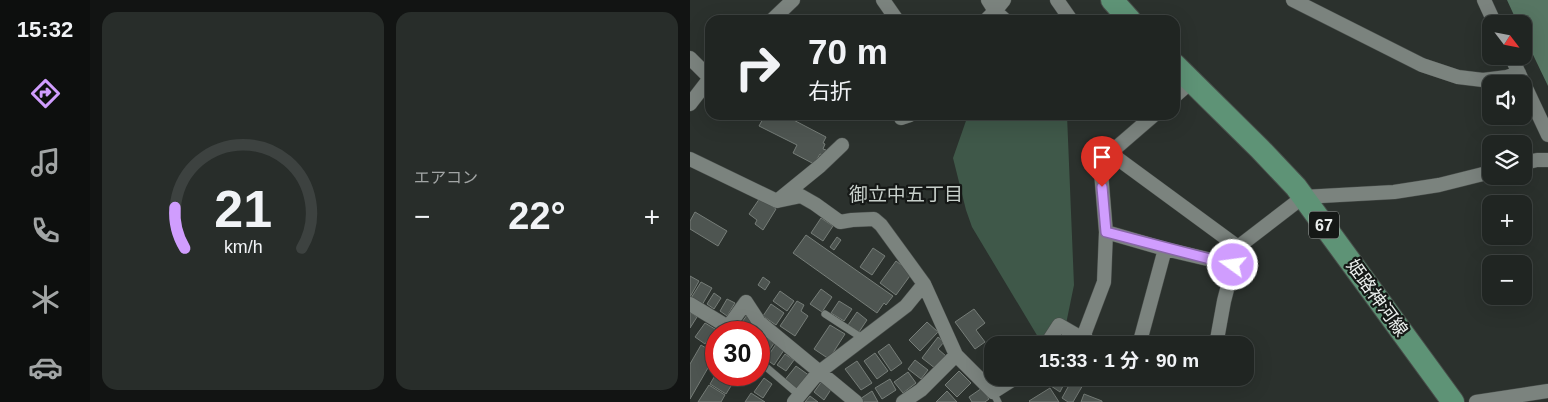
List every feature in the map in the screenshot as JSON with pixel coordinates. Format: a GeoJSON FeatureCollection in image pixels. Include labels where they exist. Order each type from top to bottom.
{"type":"FeatureCollection","features":[{"type":"Feature","properties":{"kind":"main road"},"geometry":{"type":"LineString","coordinates":[[1112,0],[1126,15]]}},
{"type":"Feature","properties":{"kind":"main road","name":"姫路神河線"},"geometry":{"type":"LineString","coordinates":[[1180,70],[1260,149],[1304,198],[1453,402]]}},
{"type":"Feature","properties":{"kind":"street"},"geometry":{"type":"LineString","coordinates":[[777,15],[793,0]]}},
{"type":"Feature","properties":{"kind":"street"},"geometry":{"type":"LineString","coordinates":[[883,0],[894,15]]}},
{"type":"Feature","properties":{"kind":"street"},"geometry":{"type":"LineString","coordinates":[[1056,0],[1067,15]]}},
{"type":"Feature","properties":{"kind":"street"},"geometry":{"type":"LineString","coordinates":[[1294,0],[1422,65],[1458,77],[1482,80]]}},
{"type":"Feature","properties":{"kind":"street"},"geometry":{"type":"LineString","coordinates":[[1484,0],[1491,15]]}},
{"type":"Feature","properties":{"kind":"street"},"geometry":{"type":"LineString","coordinates":[[690,58],[705,76]]}},
{"type":"Feature","properties":{"kind":"street"},"geometry":{"type":"LineString","coordinates":[[1180,92],[1192,81]]}},
{"type":"Feature","properties":{"kind":"street"},"geometry":{"type":"LineString","coordinates":[[690,104],[705,86]]}},
{"type":"Feature","properties":{"kind":"street"},"geometry":{"type":"LineString","coordinates":[[1532,101],[1548,135]]}},
{"type":"Feature","properties":{"kind":"street"},"geometry":{"type":"LineString","coordinates":[[1087,336],[1085,332],[1104,282],[1106,232],[1101,172],[1110,152],[1145,120]]}},
{"type":"Feature","properties":{"kind":"street"},"geometry":{"type":"LineString","coordinates":[[777,201],[842,145]]}},
{"type":"Feature","properties":{"kind":"street"},"geometry":{"type":"LineString","coordinates":[[1110,152],[1238,246]]}},
{"type":"Feature","properties":{"kind":"street"},"geometry":{"type":"LineString","coordinates":[[690,159],[777,201],[801,196],[840,222],[874,219],[882,225],[924,284],[956,355],[995,399],[1007,386]]}},
{"type":"Feature","properties":{"kind":"street"},"geometry":{"type":"LineString","coordinates":[[1532,162],[1548,160]]}},
{"type":"Feature","properties":{"kind":"street"},"geometry":{"type":"LineString","coordinates":[[1218,336],[1224,301],[1238,246],[1304,198],[1394,192],[1438,185],[1482,174]]}},
{"type":"Feature","properties":{"kind":"street"},"geometry":{"type":"LineString","coordinates":[[1106,232],[1165,249],[1233,265]]}},
{"type":"Feature","properties":{"kind":"street"},"geometry":{"type":"LineString","coordinates":[[1141,336],[1165,249]]}},
{"type":"Feature","properties":{"kind":"street"},"geometry":{"type":"LineString","coordinates":[[796,398],[818,373],[906,306],[924,284]]}},
{"type":"Feature","properties":{"kind":"street"},"geometry":{"type":"LineString","coordinates":[[690,304],[728,326],[746,302],[759,322],[818,373],[856,402]]}},
{"type":"Feature","properties":{"kind":"street"},"geometry":{"type":"LineString","coordinates":[[1052,336],[1059,325],[1078,336]]}},
{"type":"Feature","properties":{"kind":"street"},"geometry":{"type":"LineString","coordinates":[[903,402],[922,390],[956,355]]}},
{"type":"Feature","properties":{"kind":"street"},"geometry":{"type":"LineString","coordinates":[[1476,402],[1548,391]]}},
{"type":"Feature","properties":{"kind":"lane"},"geometry":{"type":"LineString","coordinates":[[825,314],[862,338]]}},
{"type":"Feature","properties":{"kind":"lane"},"geometry":{"type":"LineString","coordinates":[[770,372],[796,398]]}},
{"type":"Feature","properties":{"kind":"shaded area"},"geometry":{"type":"Polygon","coordinates":[[[1507,0],[1548,0],[1548,86],[1532,53],[1532,15],[1514,15],[1507,0]]]}},
{"type":"Feature","properties":{"kind":"shaded area"},"geometry":{"type":"Polygon","coordinates":[[[966,120],[1067,120],[1074,285],[1066,324],[1057,318],[1045,336],[1037,336],[972,227],[953,158],[966,120]]]}},
{"type":"Feature","properties":{"kind":"building"},"geometry":{"type":"Polygon","coordinates":[[[762,120],[794,120],[826,137],[823,149],[826,150],[823,155],[820,154],[814,164],[793,153],[797,145],[759,126],[762,120]]]}},
{"type":"Feature","properties":{"kind":"building"},"geometry":{"type":"Polygon","coordinates":[[[760,198],[776,209],[763,230],[755,224],[757,220],[749,214],[760,198]]]}},
{"type":"Feature","properties":{"kind":"building"},"geometry":{"type":"Polygon","coordinates":[[[695,212],[727,231],[718,246],[690,229],[690,221],[695,212]]]}},
{"type":"Feature","properties":{"kind":"building"},"geometry":{"type":"Polygon","coordinates":[[[821,218],[833,226],[823,241],[811,233],[821,218]]]}},
{"type":"Feature","properties":{"kind":"building"},"geometry":{"type":"Polygon","coordinates":[[[806,235],[893,296],[886,305],[884,303],[877,313],[793,253],[806,235]]]}},
{"type":"Feature","properties":{"kind":"building"},"geometry":{"type":"Polygon","coordinates":[[[837,237],[841,240],[834,250],[830,247],[837,237]]]}},
{"type":"Feature","properties":{"kind":"building"},"geometry":{"type":"Polygon","coordinates":[[[873,248],[885,256],[872,275],[860,267],[873,248]]]}},
{"type":"Feature","properties":{"kind":"building"},"geometry":{"type":"Polygon","coordinates":[[[896,261],[912,273],[896,295],[880,283],[896,261]]]}},
{"type":"Feature","properties":{"kind":"building"},"geometry":{"type":"Polygon","coordinates":[[[690,276],[699,281],[690,297],[690,276]]]}},
{"type":"Feature","properties":{"kind":"building"},"geometry":{"type":"Polygon","coordinates":[[[763,277],[770,282],[765,290],[758,285],[763,277]]]}},
{"type":"Feature","properties":{"kind":"building"},"geometry":{"type":"Polygon","coordinates":[[[701,282],[712,288],[702,305],[691,298],[701,282]]]}},
{"type":"Feature","properties":{"kind":"building"},"geometry":{"type":"Polygon","coordinates":[[[821,289],[832,297],[822,312],[810,304],[821,289]]]}},
{"type":"Feature","properties":{"kind":"building"},"geometry":{"type":"Polygon","coordinates":[[[780,291],[794,301],[787,311],[773,301],[780,291]]]}},
{"type":"Feature","properties":{"kind":"building"},"geometry":{"type":"Polygon","coordinates":[[[714,293],[721,298],[714,309],[707,304],[714,293]]]}},
{"type":"Feature","properties":{"kind":"building"},"geometry":{"type":"Polygon","coordinates":[[[727,299],[735,303],[727,316],[720,311],[727,299]]]}},
{"type":"Feature","properties":{"kind":"building"},"geometry":{"type":"Polygon","coordinates":[[[797,301],[804,305],[801,311],[808,316],[795,336],[780,326],[797,301]]]}},
{"type":"Feature","properties":{"kind":"building"},"geometry":{"type":"Polygon","coordinates":[[[839,301],[852,309],[844,321],[831,313],[839,301]]]}},
{"type":"Feature","properties":{"kind":"building"},"geometry":{"type":"Polygon","coordinates":[[[771,304],[784,313],[776,325],[763,316],[771,304]]]}},
{"type":"Feature","properties":{"kind":"building"},"geometry":{"type":"Polygon","coordinates":[[[974,309],[985,323],[976,330],[984,343],[975,349],[955,322],[974,309]]]}},
{"type":"Feature","properties":{"kind":"building"},"geometry":{"type":"Polygon","coordinates":[[[690,312],[697,317],[690,328],[690,312]]]}},
{"type":"Feature","properties":{"kind":"building"},"geometry":{"type":"Polygon","coordinates":[[[857,312],[867,320],[859,332],[848,325],[857,312]]]}},
{"type":"Feature","properties":{"kind":"building"},"geometry":{"type":"Polygon","coordinates":[[[747,315],[755,321],[743,321],[747,315]]]}},
{"type":"Feature","properties":{"kind":"building"},"geometry":{"type":"Polygon","coordinates":[[[927,322],[938,332],[920,351],[909,340],[927,322]]]}},
{"type":"Feature","properties":{"kind":"building"},"geometry":{"type":"Polygon","coordinates":[[[705,323],[705,344],[695,337],[705,323]]]}},
{"type":"Feature","properties":{"kind":"building"},"geometry":{"type":"Polygon","coordinates":[[[830,325],[845,334],[829,359],[814,349],[830,325]]]}},
{"type":"Feature","properties":{"kind":"building"},"geometry":{"type":"Polygon","coordinates":[[[938,337],[944,342],[938,349],[946,356],[936,369],[922,358],[938,337]]]}},
{"type":"Feature","properties":{"kind":"building"},"geometry":{"type":"Polygon","coordinates":[[[770,340],[774,343],[770,349],[770,340]]]}},
{"type":"Feature","properties":{"kind":"building"},"geometry":{"type":"Polygon","coordinates":[[[776,344],[784,350],[774,365],[770,362],[770,353],[776,344]]]}},
{"type":"Feature","properties":{"kind":"building"},"geometry":{"type":"Polygon","coordinates":[[[889,344],[902,363],[891,371],[878,352],[889,344]]]}},
{"type":"Feature","properties":{"kind":"building"},"geometry":{"type":"Polygon","coordinates":[[[701,345],[705,347],[705,373],[690,399],[690,364],[701,345]]]}},
{"type":"Feature","properties":{"kind":"building"},"geometry":{"type":"Polygon","coordinates":[[[875,353],[888,371],[877,379],[864,361],[875,353]]]}},
{"type":"Feature","properties":{"kind":"building"},"geometry":{"type":"Polygon","coordinates":[[[785,354],[794,360],[786,371],[777,365],[785,354]]]}},
{"type":"Feature","properties":{"kind":"building"},"geometry":{"type":"Polygon","coordinates":[[[915,360],[928,370],[921,379],[908,369],[915,360]]]}},
{"type":"Feature","properties":{"kind":"building"},"geometry":{"type":"Polygon","coordinates":[[[857,361],[872,383],[861,390],[845,369],[857,361]]]}},
{"type":"Feature","properties":{"kind":"building"},"geometry":{"type":"Polygon","coordinates":[[[796,366],[810,376],[798,392],[784,381],[796,366]]]}},
{"type":"Feature","properties":{"kind":"building"},"geometry":{"type":"Polygon","coordinates":[[[959,371],[971,383],[957,397],[945,385],[959,371]]]}},
{"type":"Feature","properties":{"kind":"building"},"geometry":{"type":"Polygon","coordinates":[[[908,372],[916,383],[903,393],[894,382],[908,372]]]}},
{"type":"Feature","properties":{"kind":"building"},"geometry":{"type":"Polygon","coordinates":[[[890,379],[896,390],[882,399],[875,388],[890,379]]]}},
{"type":"Feature","properties":{"kind":"building"},"geometry":{"type":"Polygon","coordinates":[[[822,381],[832,388],[824,400],[814,392],[822,381]]]}},
{"type":"Feature","properties":{"kind":"building"},"geometry":{"type":"Polygon","coordinates":[[[770,382],[772,384],[763,398],[754,392],[758,386],[770,386],[770,382]]]}},
{"type":"Feature","properties":{"kind":"building"},"geometry":{"type":"Polygon","coordinates":[[[708,386],[725,395],[721,402],[698,402],[708,386]]]}},
{"type":"Feature","properties":{"kind":"building"},"geometry":{"type":"Polygon","coordinates":[[[713,386],[731,386],[726,394],[713,386]]]}},
{"type":"Feature","properties":{"kind":"building"},"geometry":{"type":"Polygon","coordinates":[[[1051,386],[1063,386],[1060,392],[1051,386]]]}},
{"type":"Feature","properties":{"kind":"building"},"geometry":{"type":"Polygon","coordinates":[[[1069,386],[1082,386],[1073,402],[1068,402],[1062,398],[1069,386]]]}},
{"type":"Feature","properties":{"kind":"building"},"geometry":{"type":"Polygon","coordinates":[[[982,388],[989,399],[985,402],[972,402],[969,397],[982,388]]]}},
{"type":"Feature","properties":{"kind":"building"},"geometry":{"type":"Polygon","coordinates":[[[1050,388],[1059,402],[1029,401],[1050,388]]]}},
{"type":"Feature","properties":{"kind":"building"},"geometry":{"type":"Polygon","coordinates":[[[872,391],[878,402],[862,402],[860,399],[872,391]]]}},
{"type":"Feature","properties":{"kind":"building"},"geometry":{"type":"Polygon","coordinates":[[[947,391],[957,402],[936,402],[947,391]]]}},
{"type":"Feature","properties":{"kind":"building"},"geometry":{"type":"Polygon","coordinates":[[[751,393],[765,402],[745,402],[751,393]]]}},
{"type":"Feature","properties":{"kind":"building"},"geometry":{"type":"Polygon","coordinates":[[[1084,394],[1102,401],[1102,402],[1081,402],[1084,394]]]}},
{"type":"Feature","properties":{"kind":"building"},"geometry":{"type":"Polygon","coordinates":[[[810,396],[818,402],[805,402],[810,396]]]}},
{"type":"Feature","properties":{"kind":"district","name":"御立中五丁目"},"geometry":{"type":"Point","coordinates":[906,194]}},
{"type":"Feature","properties":{"kind":"route"},"geometry":{"type":"LineString","coordinates":[[1102,187],[1106,232],[1165,249],[1233,265]]}}]}
